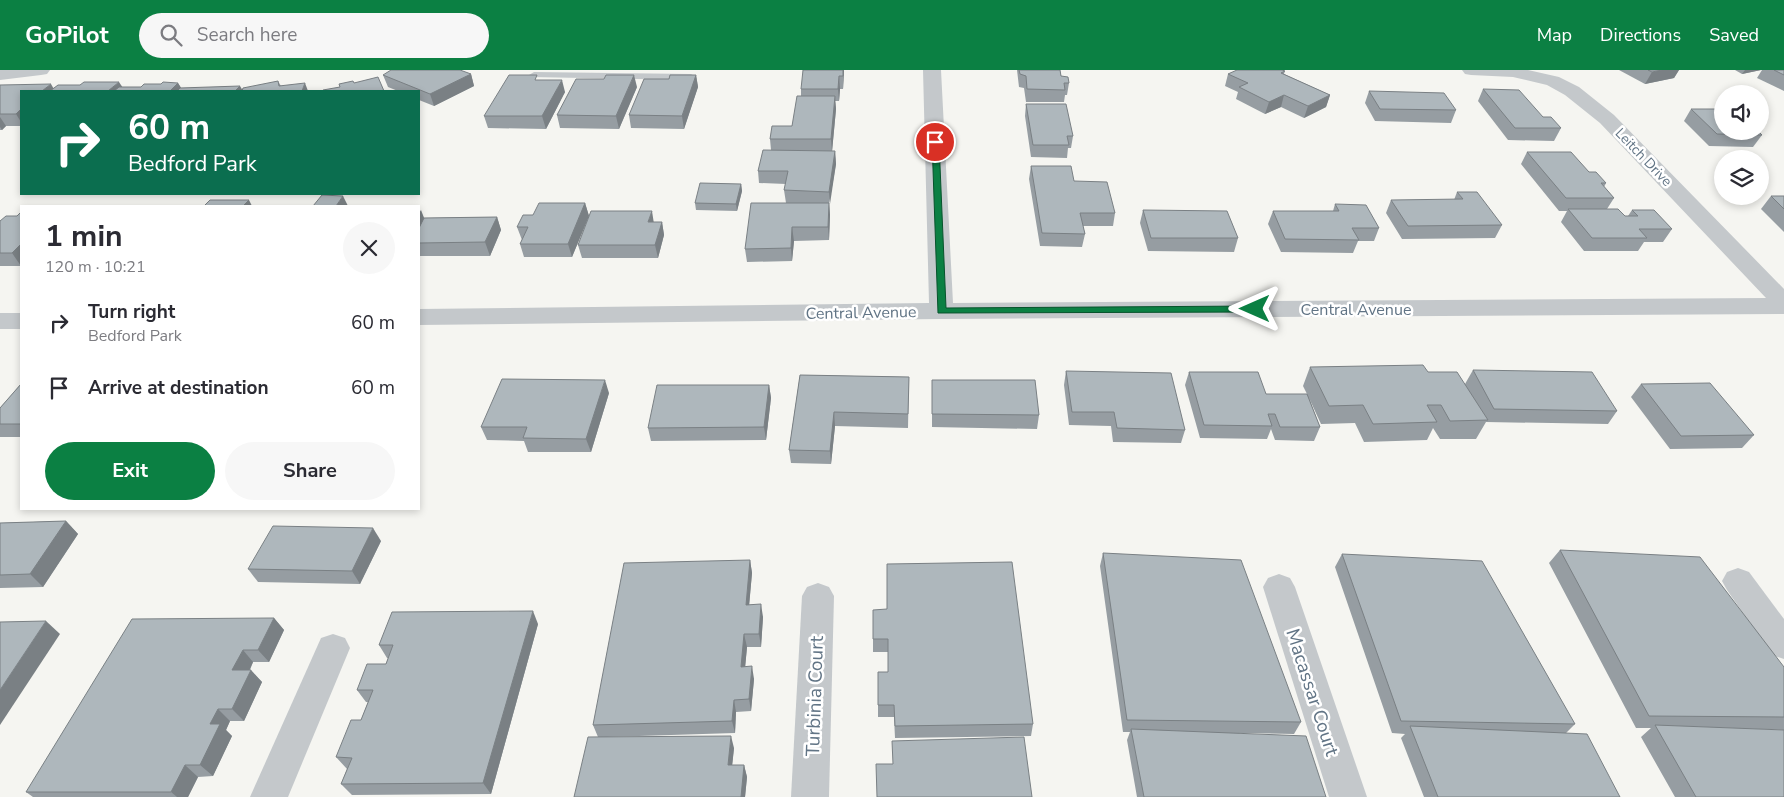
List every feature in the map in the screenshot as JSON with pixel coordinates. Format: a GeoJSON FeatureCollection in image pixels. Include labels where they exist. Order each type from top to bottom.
{"type":"FeatureCollection","features":[{"type":"Feature","properties":{"kind":"street"},"geometry":{"type":"LineString","coordinates":[[0,75],[41,70]]}},
{"type":"Feature","properties":{"kind":"street"},"geometry":{"type":"LineString","coordinates":[[932,70],[941,311]]}},
{"type":"Feature","properties":{"kind":"street","name":"Leitch Drive"},"geometry":{"type":"LineString","coordinates":[[1472,70],[1513,72],[1553,82],[1572,91],[1607,119],[1784,305]]}},
{"type":"Feature","properties":{"kind":"street","name":"Central Avenue"},"geometry":{"type":"LineString","coordinates":[[420,317],[1784,305]]}},
{"type":"Feature","properties":{"kind":"street"},"geometry":{"type":"LineString","coordinates":[[0,321],[20,321]]}},
{"type":"Feature","properties":{"kind":"street"},"geometry":{"type":"LineString","coordinates":[[1738,581],[1784,645]]}},
{"type":"Feature","properties":{"kind":"street","name":"Macassar Court"},"geometry":{"type":"LineString","coordinates":[[1279,587],[1348,797]]}},
{"type":"Feature","properties":{"kind":"street","name":"Turbinia Court"},"geometry":{"type":"LineString","coordinates":[[810,797],[818,596]]}},
{"type":"Feature","properties":{"kind":"street"},"geometry":{"type":"LineString","coordinates":[[270,797],[333,648]]}},
{"type":"Feature","properties":{"kind":"lane"},"geometry":{"type":"LineString","coordinates":[[534,76],[615,73],[695,77]]}},
{"type":"Feature","properties":{"kind":"building"},"geometry":{"type":"Polygon","coordinates":[[[391,70],[460,70],[471,74],[430,94],[383,75],[391,70]]]}},
{"type":"Feature","properties":{"kind":"building"},"geometry":{"type":"Polygon","coordinates":[[[803,70],[843,70],[843,76],[839,76],[838,89],[801,89],[803,70]]]}},
{"type":"Feature","properties":{"kind":"building"},"geometry":{"type":"Polygon","coordinates":[[[1019,70],[1060,70],[1061,76],[1068,77],[1069,83],[1064,83],[1065,90],[1027,89],[1026,76],[1020,74],[1019,70]]]}},
{"type":"Feature","properties":{"kind":"building"},"geometry":{"type":"Polygon","coordinates":[[[1237,70],[1282,70],[1285,71],[1281,73],[1330,95],[1308,106],[1284,95],[1269,102],[1239,87],[1248,83],[1228,74],[1237,70]]]}},
{"type":"Feature","properties":{"kind":"building"},"geometry":{"type":"Polygon","coordinates":[[[1774,70],[1784,70],[1784,75],[1774,70]]]}},
{"type":"Feature","properties":{"kind":"building"},"geometry":{"type":"Polygon","coordinates":[[[509,75],[537,75],[535,80],[562,80],[542,116],[484,116],[509,75]]]}},
{"type":"Feature","properties":{"kind":"building"},"geometry":{"type":"Polygon","coordinates":[[[606,75],[634,75],[616,116],[557,115],[576,79],[604,79],[606,75]]]}},
{"type":"Feature","properties":{"kind":"building"},"geometry":{"type":"Polygon","coordinates":[[[670,75],[696,75],[682,116],[629,115],[644,79],[669,79],[670,75]]]}},
{"type":"Feature","properties":{"kind":"building"},"geometry":{"type":"Polygon","coordinates":[[[378,77],[384,90],[323,90],[340,87],[339,84],[353,81],[354,83],[378,77]]]}},
{"type":"Feature","properties":{"kind":"building"},"geometry":{"type":"Polygon","coordinates":[[[278,81],[279,86],[305,83],[302,90],[242,90],[243,88],[278,81]]]}},
{"type":"Feature","properties":{"kind":"building"},"geometry":{"type":"Polygon","coordinates":[[[84,82],[119,82],[109,90],[51,90],[58,85],[80,85],[84,82]]]}},
{"type":"Feature","properties":{"kind":"building"},"geometry":{"type":"Polygon","coordinates":[[[163,82],[178,83],[171,90],[115,90],[119,87],[141,87],[144,84],[161,84],[163,82]]]}},
{"type":"Feature","properties":{"kind":"building"},"geometry":{"type":"Polygon","coordinates":[[[51,84],[43,90],[20,90],[20,110],[16,114],[0,114],[0,85],[51,84]]]}},
{"type":"Feature","properties":{"kind":"building"},"geometry":{"type":"Polygon","coordinates":[[[240,86],[236,90],[178,90],[180,88],[240,86]]]}},
{"type":"Feature","properties":{"kind":"building"},"geometry":{"type":"Polygon","coordinates":[[[1483,89],[1519,90],[1543,117],[1551,117],[1561,128],[1515,128],[1483,89]]]}},
{"type":"Feature","properties":{"kind":"building"},"geometry":{"type":"Polygon","coordinates":[[[1369,91],[1444,93],[1456,110],[1380,109],[1369,91]]]}},
{"type":"Feature","properties":{"kind":"building"},"geometry":{"type":"Polygon","coordinates":[[[797,96],[835,96],[831,139],[770,139],[772,126],[792,126],[797,96]]]}},
{"type":"Feature","properties":{"kind":"building"},"geometry":{"type":"Polygon","coordinates":[[[1026,104],[1066,104],[1073,136],[1067,136],[1069,145],[1033,145],[1026,104]]]}},
{"type":"Feature","properties":{"kind":"building"},"geometry":{"type":"Polygon","coordinates":[[[1691,109],[1714,109],[1714,131],[1691,109]]]}},
{"type":"Feature","properties":{"kind":"building"},"geometry":{"type":"Polygon","coordinates":[[[763,150],[835,151],[829,192],[784,190],[788,171],[758,171],[763,150]]]}},
{"type":"Feature","properties":{"kind":"building"},"geometry":{"type":"Polygon","coordinates":[[[1527,152],[1571,152],[1589,172],[1596,172],[1606,183],[1601,183],[1614,198],[1566,198],[1527,152]]]}},
{"type":"Feature","properties":{"kind":"building"},"geometry":{"type":"Polygon","coordinates":[[[1031,166],[1071,166],[1074,181],[1107,182],[1115,213],[1080,213],[1085,234],[1042,233],[1031,166]]]}},
{"type":"Feature","properties":{"kind":"building"},"geometry":{"type":"Polygon","coordinates":[[[700,183],[741,184],[736,204],[695,203],[700,183]]]}},
{"type":"Feature","properties":{"kind":"building"},"geometry":{"type":"Polygon","coordinates":[[[1457,192],[1477,192],[1502,225],[1408,226],[1391,200],[1463,199],[1457,192]]]}},
{"type":"Feature","properties":{"kind":"building"},"geometry":{"type":"Polygon","coordinates":[[[322,195],[343,196],[337,205],[314,205],[322,195]]]}},
{"type":"Feature","properties":{"kind":"building"},"geometry":{"type":"Polygon","coordinates":[[[1771,196],[1784,196],[1784,209],[1771,196]]]}},
{"type":"Feature","properties":{"kind":"building"},"geometry":{"type":"Polygon","coordinates":[[[210,200],[249,200],[244,205],[205,205],[210,200]]]}},
{"type":"Feature","properties":{"kind":"building"},"geometry":{"type":"Polygon","coordinates":[[[539,203],[585,203],[568,244],[520,244],[528,227],[517,227],[523,215],[533,215],[539,203]]]}},
{"type":"Feature","properties":{"kind":"building"},"geometry":{"type":"Polygon","coordinates":[[[751,203],[829,203],[828,227],[792,227],[791,248],[745,249],[751,203]]]}},
{"type":"Feature","properties":{"kind":"building"},"geometry":{"type":"Polygon","coordinates":[[[1335,204],[1366,205],[1379,228],[1352,228],[1359,240],[1285,239],[1273,211],[1339,211],[1335,204]]]}},
{"type":"Feature","properties":{"kind":"building"},"geometry":{"type":"Polygon","coordinates":[[[1568,209],[1618,209],[1625,216],[1638,216],[1632,210],[1654,210],[1672,229],[1639,229],[1647,238],[1592,238],[1568,209]]]}},
{"type":"Feature","properties":{"kind":"building"},"geometry":{"type":"Polygon","coordinates":[[[1143,210],[1227,211],[1238,238],[1151,238],[1143,210]]]}},
{"type":"Feature","properties":{"kind":"building"},"geometry":{"type":"Polygon","coordinates":[[[591,211],[652,211],[648,222],[662,222],[655,245],[578,245],[591,211]]]}},
{"type":"Feature","properties":{"kind":"building"},"geometry":{"type":"Polygon","coordinates":[[[20,213],[20,245],[12,253],[0,253],[0,221],[6,216],[17,216],[20,213]]]}},
{"type":"Feature","properties":{"kind":"building"},"geometry":{"type":"Polygon","coordinates":[[[497,217],[485,242],[420,243],[420,226],[424,218],[497,217]]]}},
{"type":"Feature","properties":{"kind":"building"},"geometry":{"type":"Polygon","coordinates":[[[1423,365],[1428,372],[1457,372],[1488,420],[1450,421],[1441,405],[1427,405],[1437,422],[1373,424],[1363,405],[1329,406],[1310,367],[1423,365]]]}},
{"type":"Feature","properties":{"kind":"building"},"geometry":{"type":"Polygon","coordinates":[[[1473,370],[1592,372],[1617,411],[1494,409],[1473,370]]]}},
{"type":"Feature","properties":{"kind":"building"},"geometry":{"type":"Polygon","coordinates":[[[1066,371],[1171,373],[1185,430],[1117,428],[1114,412],[1072,412],[1066,371]]]}},
{"type":"Feature","properties":{"kind":"building"},"geometry":{"type":"Polygon","coordinates":[[[1189,372],[1258,372],[1266,394],[1307,394],[1320,427],[1280,427],[1275,414],[1268,414],[1272,426],[1204,425],[1189,372]]]}},
{"type":"Feature","properties":{"kind":"building"},"geometry":{"type":"Polygon","coordinates":[[[800,375],[909,377],[908,414],[834,412],[830,451],[789,450],[800,375]]]}},
{"type":"Feature","properties":{"kind":"building"},"geometry":{"type":"Polygon","coordinates":[[[502,379],[605,380],[586,439],[523,438],[527,427],[481,427],[502,379]]]}},
{"type":"Feature","properties":{"kind":"building"},"geometry":{"type":"Polygon","coordinates":[[[932,380],[1035,380],[1039,415],[932,414],[932,380]]]}},
{"type":"Feature","properties":{"kind":"building"},"geometry":{"type":"Polygon","coordinates":[[[1710,383],[1754,435],[1681,436],[1641,384],[1710,383]]]}},
{"type":"Feature","properties":{"kind":"building"},"geometry":{"type":"Polygon","coordinates":[[[20,385],[20,424],[0,424],[0,408],[20,385]]]}},
{"type":"Feature","properties":{"kind":"building"},"geometry":{"type":"Polygon","coordinates":[[[657,385],[769,385],[764,427],[648,428],[657,385]]]}},
{"type":"Feature","properties":{"kind":"building"},"geometry":{"type":"Polygon","coordinates":[[[66,521],[30,574],[0,575],[0,523],[66,521]]]}},
{"type":"Feature","properties":{"kind":"building"},"geometry":{"type":"Polygon","coordinates":[[[273,526],[373,528],[352,571],[248,569],[273,526]]]}},
{"type":"Feature","properties":{"kind":"building"},"geometry":{"type":"Polygon","coordinates":[[[1560,550],[1700,557],[1784,667],[1784,717],[1649,716],[1560,550]]]}},
{"type":"Feature","properties":{"kind":"building"},"geometry":{"type":"Polygon","coordinates":[[[1103,553],[1241,560],[1301,722],[1127,720],[1103,553]]]}},
{"type":"Feature","properties":{"kind":"building"},"geometry":{"type":"Polygon","coordinates":[[[1342,554],[1482,561],[1575,724],[1401,721],[1342,554]]]}},
{"type":"Feature","properties":{"kind":"building"},"geometry":{"type":"Polygon","coordinates":[[[750,560],[746,605],[761,604],[759,634],[744,634],[741,667],[752,666],[749,699],[734,700],[732,721],[593,725],[624,563],[750,560]]]}},
{"type":"Feature","properties":{"kind":"building"},"geometry":{"type":"Polygon","coordinates":[[[1012,562],[1033,724],[895,726],[894,705],[878,705],[878,672],[888,672],[888,639],[873,639],[873,610],[887,609],[887,564],[1012,562]]]}},
{"type":"Feature","properties":{"kind":"building"},"geometry":{"type":"Polygon","coordinates":[[[533,611],[483,783],[341,784],[352,758],[336,757],[351,720],[361,720],[373,690],[357,690],[367,664],[386,664],[393,645],[379,645],[392,612],[533,611]]]}},
{"type":"Feature","properties":{"kind":"building"},"geometry":{"type":"Polygon","coordinates":[[[274,618],[258,650],[243,650],[232,670],[251,670],[232,709],[218,709],[210,724],[220,724],[200,765],[185,765],[171,792],[26,792],[132,619],[274,618]]]}},
{"type":"Feature","properties":{"kind":"building"},"geometry":{"type":"Polygon","coordinates":[[[46,621],[0,690],[0,622],[46,621]]]}},
{"type":"Feature","properties":{"kind":"building"},"geometry":{"type":"Polygon","coordinates":[[[1655,725],[1784,730],[1784,797],[1696,797],[1655,725]]]}},
{"type":"Feature","properties":{"kind":"building"},"geometry":{"type":"Polygon","coordinates":[[[1410,726],[1587,734],[1620,797],[1438,797],[1410,726]]]}},
{"type":"Feature","properties":{"kind":"building"},"geometry":{"type":"Polygon","coordinates":[[[1131,729],[1306,736],[1326,797],[1144,797],[1131,729]]]}},
{"type":"Feature","properties":{"kind":"building"},"geometry":{"type":"Polygon","coordinates":[[[731,736],[728,765],[744,765],[741,797],[574,797],[588,737],[731,736]]]}},
{"type":"Feature","properties":{"kind":"building"},"geometry":{"type":"Polygon","coordinates":[[[1024,737],[1032,797],[877,797],[876,764],[893,764],[892,741],[1024,737]]]}},
{"type":"Feature","properties":{"kind":"route"},"geometry":{"type":"LineString","coordinates":[[935,142],[941,311],[1255,309]]}}]}
